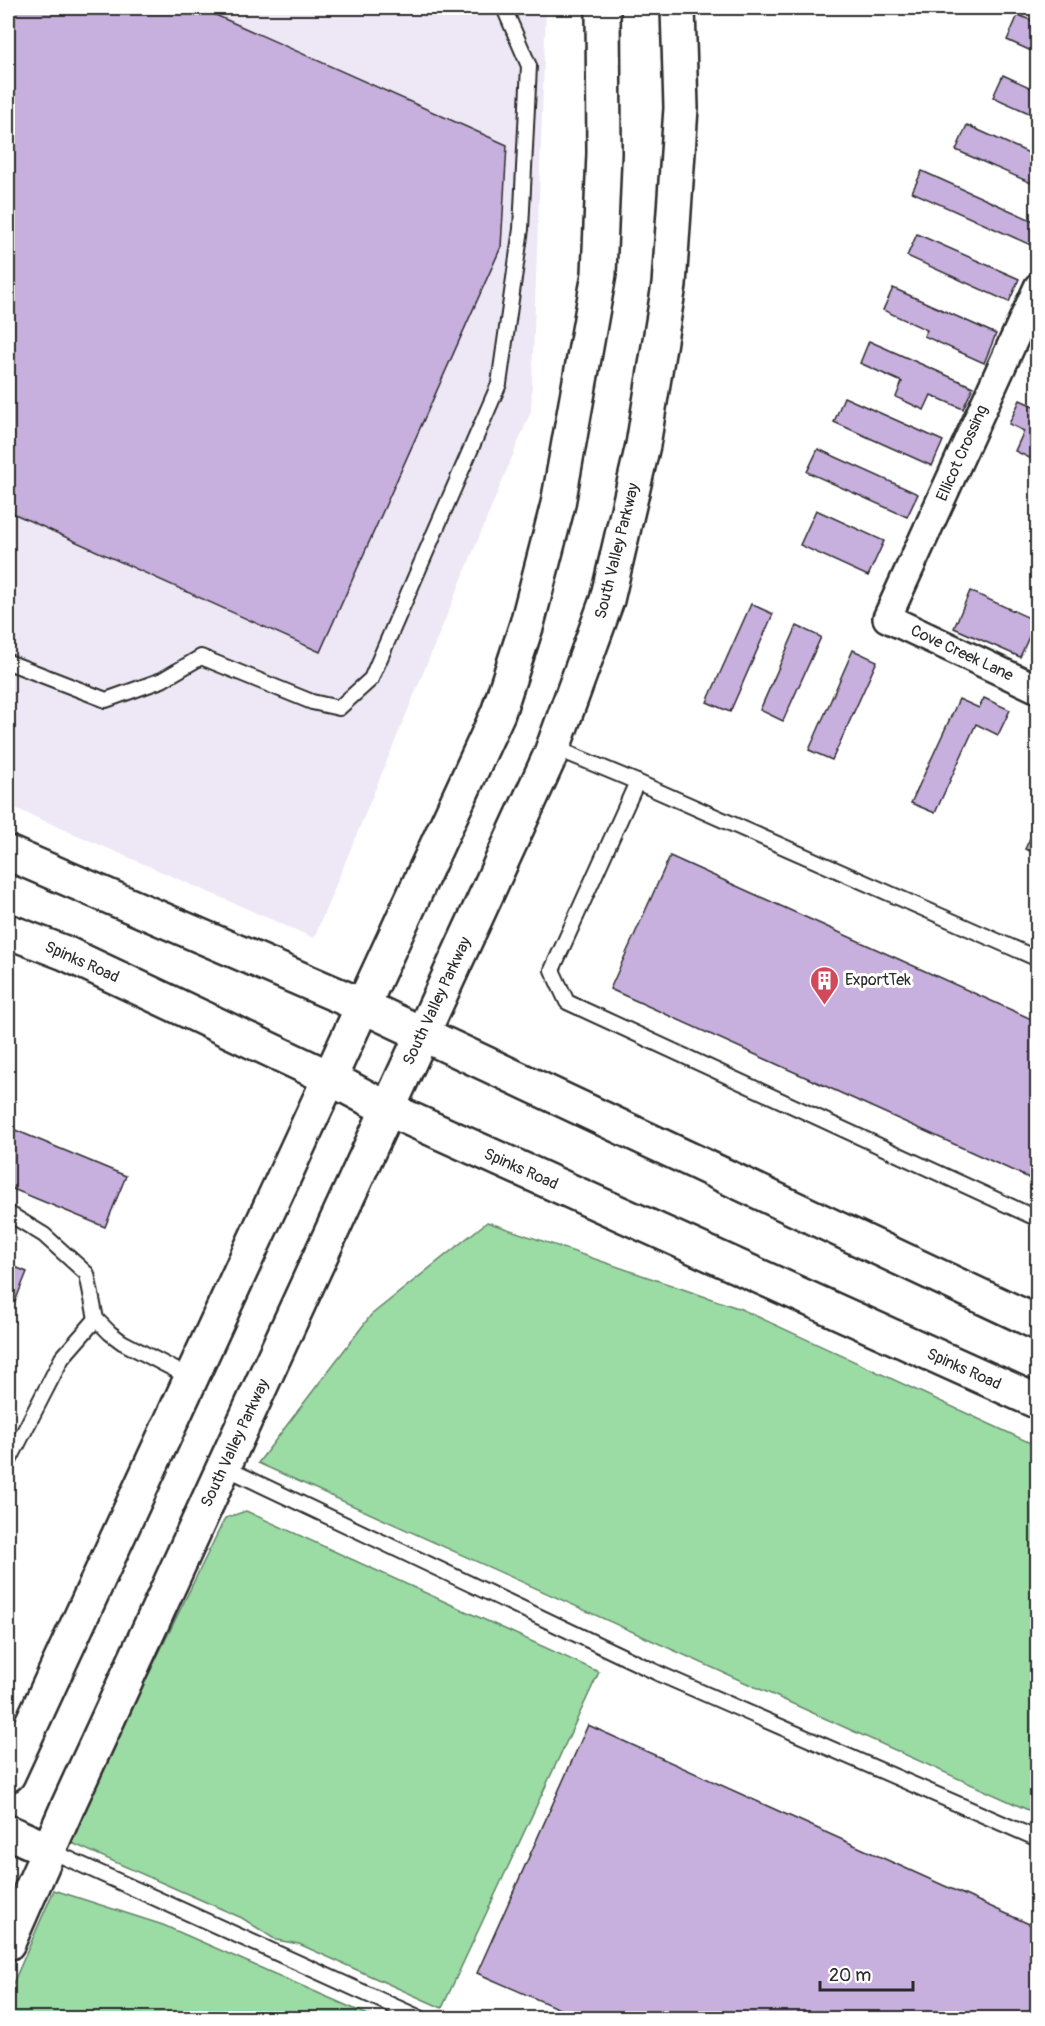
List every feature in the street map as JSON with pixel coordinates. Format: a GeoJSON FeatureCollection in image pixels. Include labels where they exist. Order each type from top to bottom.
{"type":"FeatureCollection","features":[{"type":"Feature","properties":{"kind":"main road"},"geometry":{"type":"LineString","coordinates":[[8,1775],[498,713],[527,624],[558,504],[599,274],[604,153],[603,8]]}},
{"type":"Feature","properties":{"kind":"main road","name":"South Valley Parkway"},"geometry":{"type":"LineString","coordinates":[[8,1943],[554,747],[607,600],[645,433],[669,285],[681,108],[678,8]]}},
{"type":"Feature","properties":{"kind":"main road"},"geometry":{"type":"LineString","coordinates":[[8,853],[363,1006],[1038,1323]]}},
{"type":"Feature","properties":{"kind":"main road","name":"Spinks Road"},"geometry":{"type":"LineString","coordinates":[[8,931],[65,953],[330,1078],[388,1109],[1038,1402]]}},
{"type":"Feature","properties":{"kind":"main road"},"geometry":{"type":"LineString","coordinates":[[8,1832],[49,1850]]}},
{"type":"Feature","properties":{"kind":"street","name":"Ellicot Crossing"},"geometry":{"type":"LineString","coordinates":[[887,618],[1038,287]]}},
{"type":"Feature","properties":{"kind":"street","name":"Cove Creek Lane"},"geometry":{"type":"LineString","coordinates":[[887,618],[1038,688]]}},
{"type":"Feature","properties":{"kind":"lane"},"geometry":{"type":"LineString","coordinates":[[8,662],[106,700],[162,680],[201,657],[312,702],[339,708],[371,679],[500,384],[521,230],[529,66],[504,8]]}},
{"type":"Feature","properties":{"kind":"lane"},"geometry":{"type":"LineString","coordinates":[[554,747],[1038,959]]}},
{"type":"Feature","properties":{"kind":"lane"},"geometry":{"type":"LineString","coordinates":[[637,782],[552,970],[567,1002],[1038,1220]]}},
{"type":"Feature","properties":{"kind":"lane"},"geometry":{"type":"LineString","coordinates":[[8,1213],[44,1235],[87,1274],[96,1319],[122,1342],[190,1378]]}},
{"type":"Feature","properties":{"kind":"lane"},"geometry":{"type":"LineString","coordinates":[[8,1462],[62,1358],[96,1319]]}},
{"type":"Feature","properties":{"kind":"lane"},"geometry":{"type":"LineString","coordinates":[[224,1467],[662,1675],[1038,1839]]}},
{"type":"Feature","properties":{"kind":"lane"},"geometry":{"type":"LineString","coordinates":[[49,1850],[420,2019]]}},
{"type":"Feature","properties":{"kind":"shaded area"},"geometry":{"type":"Polygon","coordinates":[[[8,8],[546,8],[531,411],[314,938],[8,805],[8,8]]]}},
{"type":"Feature","properties":{"kind":"green space"},"geometry":{"type":"Polygon","coordinates":[[[487,1222],[741,1309],[1037,1446],[1037,1814],[258,1463],[371,1315],[487,1222]]]}},
{"type":"Feature","properties":{"kind":"green space"},"geometry":{"type":"Polygon","coordinates":[[[246,1511],[599,1672],[442,2008],[299,1944],[276,1940],[242,1918],[67,1841],[225,1518],[246,1511]]]}},
{"type":"Feature","properties":{"kind":"green space"},"geometry":{"type":"Polygon","coordinates":[[[54,1890],[163,1925],[375,2018],[8,2018],[8,1995],[54,1890]]]}},
{"type":"Feature","properties":{"kind":"building"},"geometry":{"type":"Polygon","coordinates":[[[8,8],[200,8],[507,145],[501,247],[320,652],[8,511],[8,8]]]}},
{"type":"Feature","properties":{"kind":"building"},"geometry":{"type":"Polygon","coordinates":[[[1018,15],[1038,23],[1038,54],[1007,40],[1018,15]]]}},
{"type":"Feature","properties":{"kind":"building"},"geometry":{"type":"Polygon","coordinates":[[[1003,75],[1038,91],[1038,117],[993,97],[1003,75]]]}},
{"type":"Feature","properties":{"kind":"building"},"geometry":{"type":"Polygon","coordinates":[[[967,125],[1038,157],[1038,186],[956,150],[967,125]]]}},
{"type":"Feature","properties":{"kind":"building"},"geometry":{"type":"Polygon","coordinates":[[[922,171],[1038,223],[1038,236],[1033,246],[912,192],[922,171]]]}},
{"type":"Feature","properties":{"kind":"building"},"geometry":{"type":"Polygon","coordinates":[[[917,234],[1019,279],[1009,302],[907,256],[917,234]]]}},
{"type":"Feature","properties":{"kind":"building"},"geometry":{"type":"Polygon","coordinates":[[[893,288],[996,334],[984,363],[924,336],[927,330],[883,310],[893,288]]]}},
{"type":"Feature","properties":{"kind":"building"},"geometry":{"type":"Polygon","coordinates":[[[869,341],[973,387],[963,409],[931,395],[924,410],[896,397],[902,382],[860,363],[869,341]]]}},
{"type":"Feature","properties":{"kind":"building"},"geometry":{"type":"Polygon","coordinates":[[[844,397],[943,441],[932,466],[834,422],[844,397]]]}},
{"type":"Feature","properties":{"kind":"building"},"geometry":{"type":"Polygon","coordinates":[[[1020,400],[1038,408],[1038,462],[1015,451],[1024,431],[1009,424],[1020,400]]]}},
{"type":"Feature","properties":{"kind":"building"},"geometry":{"type":"Polygon","coordinates":[[[818,449],[918,494],[907,517],[807,472],[818,449]]]}},
{"type":"Feature","properties":{"kind":"building"},"geometry":{"type":"Polygon","coordinates":[[[816,510],[884,541],[868,576],[800,545],[816,510]]]}},
{"type":"Feature","properties":{"kind":"building"},"geometry":{"type":"Polygon","coordinates":[[[970,591],[1036,621],[1020,657],[954,628],[970,591]]]}},
{"type":"Feature","properties":{"kind":"building"},"geometry":{"type":"Polygon","coordinates":[[[751,604],[773,614],[730,712],[707,702],[751,604]]]}},
{"type":"Feature","properties":{"kind":"building"},"geometry":{"type":"Polygon","coordinates":[[[797,626],[821,637],[783,721],[760,710],[797,626]]]}},
{"type":"Feature","properties":{"kind":"building"},"geometry":{"type":"Polygon","coordinates":[[[853,650],[877,661],[832,760],[809,750],[853,650]]]}},
{"type":"Feature","properties":{"kind":"building"},"geometry":{"type":"Polygon","coordinates":[[[984,698],[1010,710],[998,735],[976,724],[935,813],[911,803],[959,699],[979,708],[984,698]]]}},
{"type":"Feature","properties":{"kind":"building"},"geometry":{"type":"Polygon","coordinates":[[[1038,821],[1038,854],[1025,849],[1038,821]]]}},
{"type":"Feature","properties":{"kind":"building","name":"ExportTek"},"geometry":{"type":"Polygon","coordinates":[[[670,856],[1038,1022],[1038,1182],[610,989],[670,856]]]}},
{"type":"Feature","properties":{"kind":"building"},"geometry":{"type":"Polygon","coordinates":[[[8,1127],[126,1176],[105,1227],[8,1187],[8,1127]]]}},
{"type":"Feature","properties":{"kind":"building"},"geometry":{"type":"Polygon","coordinates":[[[8,1264],[27,1272],[8,1319],[8,1264]]]}},
{"type":"Feature","properties":{"kind":"building"},"geometry":{"type":"Polygon","coordinates":[[[588,1725],[1038,1928],[1038,2018],[580,2018],[477,1973],[588,1725]]]}},
{"type":"Feature","properties":{"kind":"place","name":"ExportTek"},"geometry":{"type":"Point","coordinates":[824,1006]}}]}
